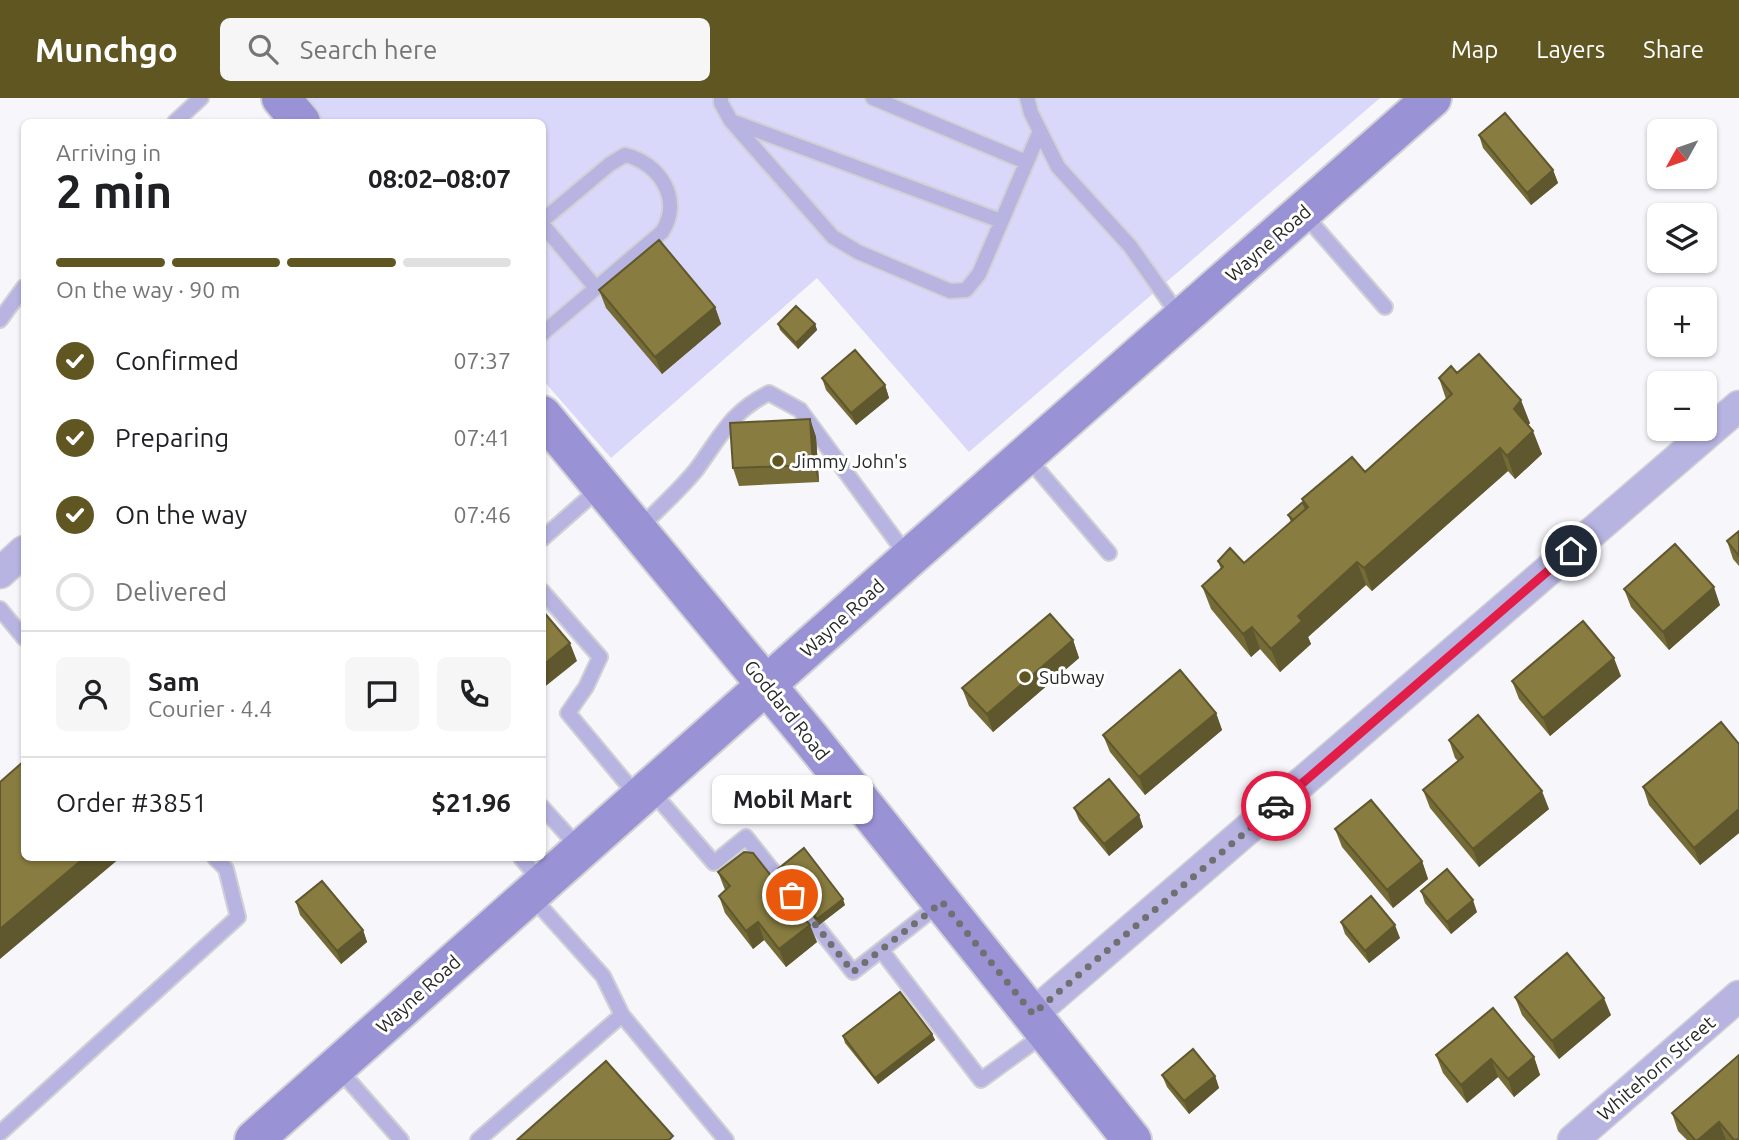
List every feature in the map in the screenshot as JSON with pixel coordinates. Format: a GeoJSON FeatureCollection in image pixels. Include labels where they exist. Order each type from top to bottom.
{"type":"FeatureCollection","features":[{"type":"Feature","properties":{"kind":"main road","name":"Wayne Road"},"geometry":{"type":"LineString","coordinates":[[254,1140],[337,1067],[532,879],[580,850],[1432,98]]}},
{"type":"Feature","properties":{"kind":"main road","name":"Goddard Road"},"geometry":{"type":"LineString","coordinates":[[546,420],[767,684],[1132,1140]]}},
{"type":"Feature","properties":{"kind":"street"},"geometry":{"type":"LineString","coordinates":[[1040,1023],[1739,406]]}},
{"type":"Feature","properties":{"kind":"street"},"geometry":{"type":"LineString","coordinates":[[0,573],[21,554]]}},
{"type":"Feature","properties":{"kind":"street","name":"Whitehorn Street"},"geometry":{"type":"LineString","coordinates":[[1573,1140],[1739,996]]}},
{"type":"Feature","properties":{"kind":"lane"},"geometry":{"type":"LineString","coordinates":[[178,119],[201,98]]}},
{"type":"Feature","properties":{"kind":"lane"},"geometry":{"type":"LineString","coordinates":[[721,98],[731,121],[832,237],[858,252],[950,291],[966,290],[979,274],[1040,131]]}},
{"type":"Feature","properties":{"kind":"lane"},"geometry":{"type":"LineString","coordinates":[[873,98],[1026,162]]}},
{"type":"Feature","properties":{"kind":"lane"},"geometry":{"type":"LineString","coordinates":[[1027,98],[1031,113],[1058,167],[1130,246],[1181,318]]}},
{"type":"Feature","properties":{"kind":"lane"},"geometry":{"type":"LineString","coordinates":[[731,121],[1002,221]]}},
{"type":"Feature","properties":{"kind":"lane"},"geometry":{"type":"LineString","coordinates":[[546,220],[610,164],[625,155],[644,163],[661,179],[670,196],[672,211],[662,232],[546,331]]}},
{"type":"Feature","properties":{"kind":"lane"},"geometry":{"type":"LineString","coordinates":[[1302,212],[1385,307]]}},
{"type":"Feature","properties":{"kind":"lane"},"geometry":{"type":"LineString","coordinates":[[546,228],[596,288]]}},
{"type":"Feature","properties":{"kind":"lane"},"geometry":{"type":"LineString","coordinates":[[0,320],[21,292]]}},
{"type":"Feature","properties":{"kind":"lane"},"geometry":{"type":"LineString","coordinates":[[638,531],[695,470],[723,429],[755,400],[769,393],[800,410],[909,558]]}},
{"type":"Feature","properties":{"kind":"lane"},"geometry":{"type":"LineString","coordinates":[[1026,456],[1109,553]]}},
{"type":"Feature","properties":{"kind":"lane"},"geometry":{"type":"LineString","coordinates":[[546,535],[601,487]]}},
{"type":"Feature","properties":{"kind":"lane"},"geometry":{"type":"LineString","coordinates":[[546,596],[600,657],[586,687],[568,713],[714,863],[746,837],[853,972],[942,902]]}},
{"type":"Feature","properties":{"kind":"lane"},"geometry":{"type":"LineString","coordinates":[[0,609],[21,634]]}},
{"type":"Feature","properties":{"kind":"lane"},"geometry":{"type":"LineString","coordinates":[[546,812],[580,850]]}},
{"type":"Feature","properties":{"kind":"lane"},"geometry":{"type":"LineString","coordinates":[[0,1133],[239,917],[226,869],[218,861]]}},
{"type":"Feature","properties":{"kind":"lane"},"geometry":{"type":"LineString","coordinates":[[532,879],[603,976],[622,1015],[726,1140]]}},
{"type":"Feature","properties":{"kind":"lane"},"geometry":{"type":"LineString","coordinates":[[881,950],[981,1080],[1040,1023]]}},
{"type":"Feature","properties":{"kind":"lane"},"geometry":{"type":"LineString","coordinates":[[478,1140],[622,1015]]}},
{"type":"Feature","properties":{"kind":"lane"},"geometry":{"type":"LineString","coordinates":[[337,1067],[401,1140]]}},
{"type":"Feature","properties":{"kind":"shaded area"},"geometry":{"type":"Polygon","coordinates":[[[299,98],[1380,98],[969,452],[817,278],[611,458],[546,383],[546,119],[316,119],[299,98]]]}},
{"type":"Feature","properties":{"kind":"building"},"geometry":{"type":"Polygon","coordinates":[[[1505,113],[1553,170],[1527,193],[1479,135],[1505,113]]]}},
{"type":"Feature","properties":{"kind":"building"},"geometry":{"type":"Polygon","coordinates":[[[659,240],[715,307],[655,357],[599,290],[659,240]]]}},
{"type":"Feature","properties":{"kind":"building"},"geometry":{"type":"Polygon","coordinates":[[[796,306],[815,324],[796,343],[778,324],[796,306]]]}},
{"type":"Feature","properties":{"kind":"building"},"geometry":{"type":"Polygon","coordinates":[[[855,350],[885,385],[851,413],[822,378],[855,350]]]}},
{"type":"Feature","properties":{"kind":"building"},"geometry":{"type":"Polygon","coordinates":[[[1479,354],[1521,400],[1514,409],[1533,431],[1507,456],[1500,448],[1364,568],[1357,562],[1298,616],[1302,621],[1271,649],[1252,627],[1243,634],[1202,586],[1223,567],[1218,561],[1230,548],[1244,563],[1308,507],[1302,499],[1352,457],[1365,472],[1452,394],[1439,378],[1451,366],[1457,373],[1479,354]]]}},
{"type":"Feature","properties":{"kind":"building"},"geometry":{"type":"Polygon","coordinates":[[[810,419],[813,465],[733,468],[730,423],[810,419]]]}},
{"type":"Feature","properties":{"kind":"building"},"geometry":{"type":"Polygon","coordinates":[[[1303,502],[1306,509],[1293,520],[1288,515],[1303,502]]]}},
{"type":"Feature","properties":{"kind":"building"},"geometry":{"type":"Polygon","coordinates":[[[1739,531],[1739,556],[1727,541],[1739,531]]]}},
{"type":"Feature","properties":{"kind":"building"},"geometry":{"type":"Polygon","coordinates":[[[1675,544],[1714,587],[1663,632],[1624,589],[1675,544]]]}},
{"type":"Feature","properties":{"kind":"building"},"geometry":{"type":"Polygon","coordinates":[[[1050,614],[1073,640],[987,714],[962,688],[1050,614]]]}},
{"type":"Feature","properties":{"kind":"building"},"geometry":{"type":"Polygon","coordinates":[[[546,615],[570,643],[546,663],[546,615]]]}},
{"type":"Feature","properties":{"kind":"building"},"geometry":{"type":"Polygon","coordinates":[[[1583,621],[1614,658],[1543,718],[1512,681],[1583,621]]]}},
{"type":"Feature","properties":{"kind":"building"},"geometry":{"type":"Polygon","coordinates":[[[1180,670],[1216,713],[1139,777],[1103,735],[1180,670]]]}},
{"type":"Feature","properties":{"kind":"building"},"geometry":{"type":"Polygon","coordinates":[[[1478,715],[1542,791],[1473,849],[1423,790],[1463,757],[1449,740],[1478,715]]]}},
{"type":"Feature","properties":{"kind":"building"},"geometry":{"type":"Polygon","coordinates":[[[1721,722],[1739,744],[1739,809],[1694,848],[1643,787],[1721,722]]]}},
{"type":"Feature","properties":{"kind":"building"},"geometry":{"type":"Polygon","coordinates":[[[21,764],[21,861],[80,861],[0,929],[0,782],[21,764]]]}},
{"type":"Feature","properties":{"kind":"building"},"geometry":{"type":"Polygon","coordinates":[[[1109,779],[1139,815],[1104,844],[1074,808],[1109,779]]]}},
{"type":"Feature","properties":{"kind":"building"},"geometry":{"type":"Polygon","coordinates":[[[1371,800],[1422,861],[1387,890],[1335,829],[1371,800]]]}},
{"type":"Feature","properties":{"kind":"building"},"geometry":{"type":"Polygon","coordinates":[[[804,848],[843,899],[817,919],[778,869],[804,848]]]}},
{"type":"Feature","properties":{"kind":"building"},"geometry":{"type":"Polygon","coordinates":[[[744,852],[753,853],[810,925],[779,949],[758,922],[746,931],[719,896],[730,886],[718,872],[744,852]]]}},
{"type":"Feature","properties":{"kind":"building"},"geometry":{"type":"Polygon","coordinates":[[[1447,869],[1473,900],[1447,922],[1421,891],[1447,869]]]}},
{"type":"Feature","properties":{"kind":"building"},"geometry":{"type":"Polygon","coordinates":[[[322,881],[363,930],[337,951],[296,902],[322,881]]]}},
{"type":"Feature","properties":{"kind":"building"},"geometry":{"type":"Polygon","coordinates":[[[1371,896],[1395,925],[1365,951],[1341,922],[1371,896]]]}},
{"type":"Feature","properties":{"kind":"building"},"geometry":{"type":"Polygon","coordinates":[[[1567,953],[1604,998],[1552,1041],[1515,997],[1567,953]]]}},
{"type":"Feature","properties":{"kind":"building"},"geometry":{"type":"Polygon","coordinates":[[[900,992],[932,1034],[875,1078],[843,1036],[900,992]]]}},
{"type":"Feature","properties":{"kind":"building"},"geometry":{"type":"Polygon","coordinates":[[[1493,1008],[1534,1057],[1508,1079],[1491,1059],[1461,1085],[1436,1055],[1493,1008]]]}},
{"type":"Feature","properties":{"kind":"building"},"geometry":{"type":"Polygon","coordinates":[[[1193,1049],[1215,1076],[1184,1101],[1162,1075],[1193,1049]]]}},
{"type":"Feature","properties":{"kind":"building"},"geometry":{"type":"Polygon","coordinates":[[[1739,1055],[1739,1139],[1734,1140],[1719,1122],[1695,1140],[1672,1113],[1739,1055]]]}},
{"type":"Feature","properties":{"kind":"building"},"geometry":{"type":"Polygon","coordinates":[[[606,1061],[673,1136],[669,1140],[517,1140],[606,1061]]]}},
{"type":"Feature","properties":{"kind":"way so far"},"geometry":{"type":"LineString","coordinates":[[792,895],[853,972],[942,902],[1033,1014],[1276,806]]}},
{"type":"Feature","properties":{"kind":"place","name":"Jimmy John's"},"geometry":{"type":"Point","coordinates":[778,461]}},
{"type":"Feature","properties":{"kind":"place","name":"Subway"},"geometry":{"type":"Point","coordinates":[1025,677]}},
{"type":"Feature","properties":{"kind":"place","name":"Mobil Mart"},"geometry":{"type":"Point","coordinates":[792,895]}},
{"type":"Feature","properties":{"kind":"route"},"geometry":{"type":"LineString","coordinates":[[1276,806],[1571,551]]}}]}
